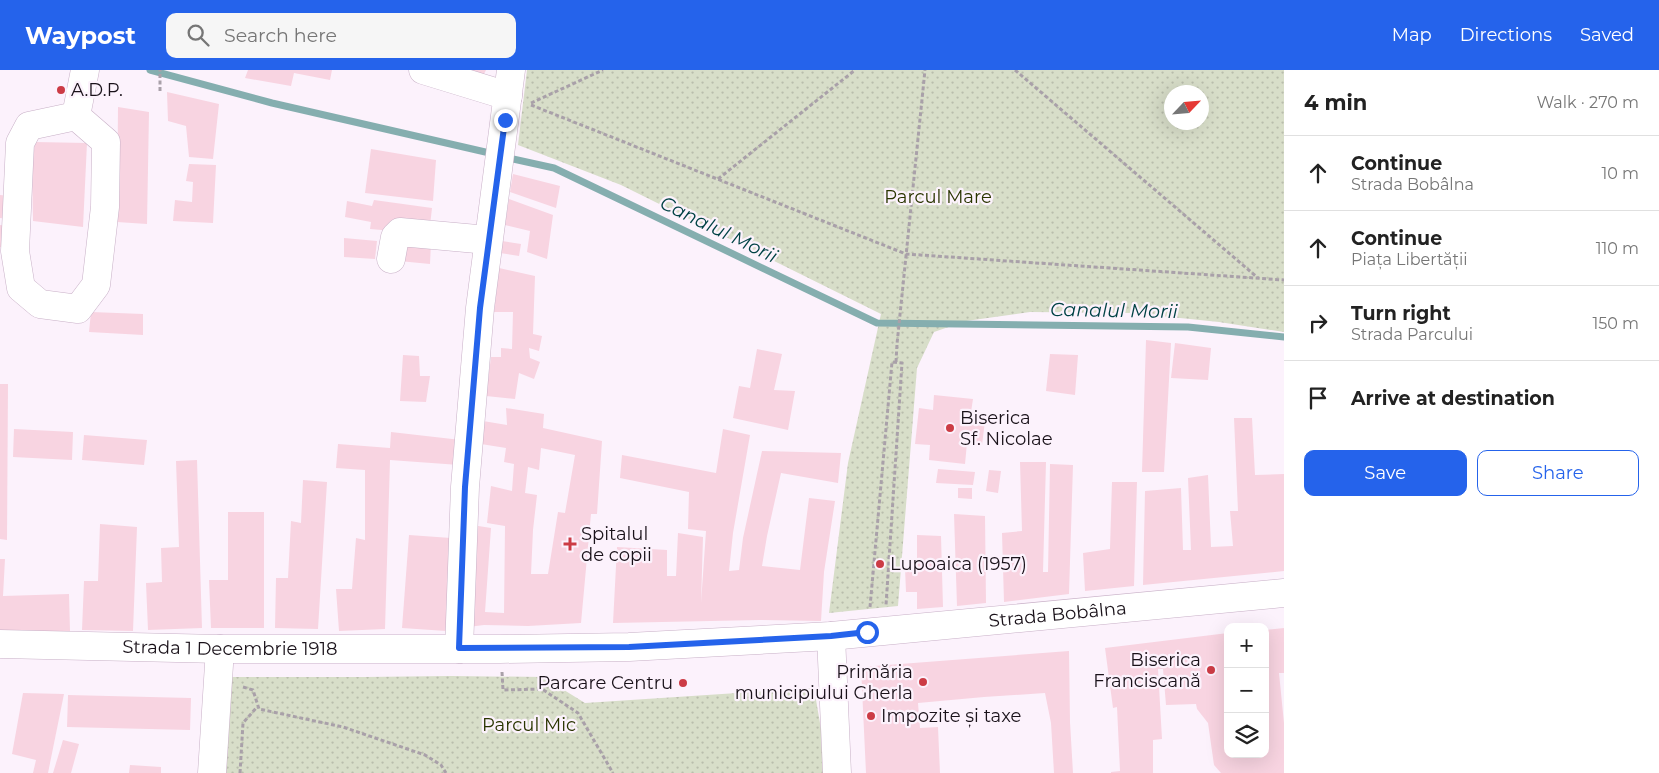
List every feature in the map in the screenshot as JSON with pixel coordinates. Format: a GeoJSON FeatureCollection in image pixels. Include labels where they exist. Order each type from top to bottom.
{"type":"FeatureCollection","features":[{"type":"Feature","properties":{"kind":"main road"},"geometry":{"type":"LineString","coordinates":[[76,116],[85,70]]}},
{"type":"Feature","properties":{"kind":"main road"},"geometry":{"type":"LineString","coordinates":[[423,70],[508,95],[480,308],[465,487],[459,648]]}},
{"type":"Feature","properties":{"kind":"main road"},"geometry":{"type":"LineString","coordinates":[[76,116],[106,142],[104,207],[96,285],[78,309],[40,304],[21,288],[15,251],[10,142],[29,126],[76,116]]}},
{"type":"Feature","properties":{"kind":"main road"},"geometry":{"type":"LineString","coordinates":[[391,259],[395,237],[400,232],[488,240]]}},
{"type":"Feature","properties":{"kind":"main road","name":"Strada Bobâlna"},"geometry":{"type":"LineString","coordinates":[[500,649],[629,647],[831,636],[1284,593]]}},
{"type":"Feature","properties":{"kind":"main road"},"geometry":{"type":"LineString","coordinates":[[831,636],[837,773]]}},
{"type":"Feature","properties":{"kind":"main road","name":"Strada 1 Decembrie 1918"},"geometry":{"type":"LineString","coordinates":[[0,644],[220,648],[500,649]]}},
{"type":"Feature","properties":{"kind":"main road"},"geometry":{"type":"LineString","coordinates":[[212,773],[220,648]]}},
{"type":"Feature","properties":{"kind":"path"},"geometry":{"type":"LineString","coordinates":[[160,70],[160,91]]}},
{"type":"Feature","properties":{"kind":"path"},"geometry":{"type":"LineString","coordinates":[[603,70],[529,104],[906,254],[1284,280]]}},
{"type":"Feature","properties":{"kind":"path"},"geometry":{"type":"LineString","coordinates":[[717,179],[855,70]]}},
{"type":"Feature","properties":{"kind":"path"},"geometry":{"type":"LineString","coordinates":[[896,362],[925,70]]}},
{"type":"Feature","properties":{"kind":"path"},"geometry":{"type":"LineString","coordinates":[[1016,70],[1258,278]]}},
{"type":"Feature","properties":{"kind":"path"},"geometry":{"type":"LineString","coordinates":[[892,362],[896,362],[902,363],[876,632],[892,362]]}},
{"type":"Feature","properties":{"kind":"path"},"geometry":{"type":"LineString","coordinates":[[500,649],[503,690],[542,689],[578,713],[614,773]]}},
{"type":"Feature","properties":{"kind":"path"},"geometry":{"type":"LineString","coordinates":[[218,681],[253,690],[257,708]]}},
{"type":"Feature","properties":{"kind":"path"},"geometry":{"type":"LineString","coordinates":[[240,773],[243,723],[257,708]]}},
{"type":"Feature","properties":{"kind":"path"},"geometry":{"type":"LineString","coordinates":[[257,708],[343,727],[425,755],[441,766],[446,773]]}},
{"type":"Feature","properties":{"kind":"green space","name":"Parcul Mare"},"geometry":{"type":"Polygon","coordinates":[[[527,70],[1284,70],[1284,332],[1219,322],[1131,313],[1030,312],[966,321],[934,332],[917,368],[898,606],[829,613],[848,463],[881,314],[621,185],[518,145],[527,70]]]}},
{"type":"Feature","properties":{"kind":"green space","name":"Parcul Mic"},"geometry":{"type":"Polygon","coordinates":[[[228,677],[543,677],[585,703],[814,688],[821,729],[823,773],[226,773],[228,677]]]}},
{"type":"Feature","properties":{"kind":"building"},"geometry":{"type":"Polygon","coordinates":[[[248,70],[332,70],[330,80],[294,73],[291,86],[245,78],[248,70]]]}},
{"type":"Feature","properties":{"kind":"building"},"geometry":{"type":"Polygon","coordinates":[[[466,70],[486,70],[483,76],[466,70]]]}},
{"type":"Feature","properties":{"kind":"building"},"geometry":{"type":"Polygon","coordinates":[[[167,92],[219,104],[213,159],[189,157],[186,126],[168,121],[167,92]]]}},
{"type":"Feature","properties":{"kind":"building"},"geometry":{"type":"Polygon","coordinates":[[[118,107],[149,112],[147,224],[117,222],[118,107]]]}},
{"type":"Feature","properties":{"kind":"building"},"geometry":{"type":"Polygon","coordinates":[[[35,142],[87,143],[83,227],[33,221],[32,167],[35,142]]]}},
{"type":"Feature","properties":{"kind":"building"},"geometry":{"type":"Polygon","coordinates":[[[371,149],[436,160],[433,201],[365,193],[371,149]]]}},
{"type":"Feature","properties":{"kind":"building"},"geometry":{"type":"Polygon","coordinates":[[[189,164],[216,165],[213,223],[173,221],[175,200],[192,202],[193,182],[186,181],[189,164]]]}},
{"type":"Feature","properties":{"kind":"building"},"geometry":{"type":"Polygon","coordinates":[[[513,174],[560,186],[556,208],[510,192],[513,174]]]}},
{"type":"Feature","properties":{"kind":"building"},"geometry":{"type":"Polygon","coordinates":[[[0,195],[11,196],[8,219],[0,218],[0,195]]]}},
{"type":"Feature","properties":{"kind":"building"},"geometry":{"type":"Polygon","coordinates":[[[509,199],[553,215],[547,259],[527,252],[530,231],[505,225],[509,199]]]}},
{"type":"Feature","properties":{"kind":"building"},"geometry":{"type":"Polygon","coordinates":[[[374,200],[432,208],[429,234],[370,229],[371,222],[345,217],[347,201],[372,206],[374,200]]]}},
{"type":"Feature","properties":{"kind":"building"},"geometry":{"type":"Polygon","coordinates":[[[0,225],[7,226],[6,248],[0,247],[0,225]]]}},
{"type":"Feature","properties":{"kind":"building"},"geometry":{"type":"Polygon","coordinates":[[[344,238],[377,241],[375,259],[344,257],[344,238]]]}},
{"type":"Feature","properties":{"kind":"building"},"geometry":{"type":"Polygon","coordinates":[[[399,239],[431,242],[430,264],[399,261],[399,239]]]}},
{"type":"Feature","properties":{"kind":"building"},"geometry":{"type":"Polygon","coordinates":[[[502,241],[521,244],[519,256],[500,253],[502,241]]]}},
{"type":"Feature","properties":{"kind":"building"},"geometry":{"type":"Polygon","coordinates":[[[499,268],[535,276],[533,334],[542,336],[539,351],[529,348],[530,358],[540,362],[534,379],[519,373],[515,399],[486,396],[491,357],[501,357],[501,348],[512,349],[513,312],[494,312],[499,268]]]}},
{"type":"Feature","properties":{"kind":"building"},"geometry":{"type":"Polygon","coordinates":[[[91,312],[143,314],[143,335],[89,332],[91,312]]]}},
{"type":"Feature","properties":{"kind":"building"},"geometry":{"type":"Polygon","coordinates":[[[1146,340],[1171,343],[1164,472],[1142,472],[1146,340]]]}},
{"type":"Feature","properties":{"kind":"building"},"geometry":{"type":"Polygon","coordinates":[[[1175,343],[1211,348],[1208,380],[1171,378],[1175,343]]]}},
{"type":"Feature","properties":{"kind":"building"},"geometry":{"type":"Polygon","coordinates":[[[757,349],[782,354],[774,390],[795,391],[788,430],[733,418],[739,386],[750,388],[757,349]]]}},
{"type":"Feature","properties":{"kind":"building"},"geometry":{"type":"Polygon","coordinates":[[[1050,354],[1078,355],[1075,395],[1046,391],[1050,354]]]}},
{"type":"Feature","properties":{"kind":"building"},"geometry":{"type":"Polygon","coordinates":[[[403,355],[419,356],[420,376],[430,376],[426,402],[400,401],[403,355]]]}},
{"type":"Feature","properties":{"kind":"building"},"geometry":{"type":"Polygon","coordinates":[[[0,384],[8,384],[7,540],[0,539],[0,384]]]}},
{"type":"Feature","properties":{"kind":"building","name":"Biserica Sf. Nicolae"},"geometry":{"type":"Polygon","coordinates":[[[934,395],[973,399],[971,412],[986,413],[982,445],[967,443],[965,464],[929,460],[930,445],[915,444],[919,408],[933,410],[934,395]]]}},
{"type":"Feature","properties":{"kind":"building"},"geometry":{"type":"Polygon","coordinates":[[[506,408],[544,414],[543,428],[602,441],[597,514],[591,514],[581,623],[468,627],[472,525],[491,528],[485,612],[504,613],[505,526],[487,523],[491,486],[512,491],[514,464],[504,462],[506,448],[481,444],[483,421],[507,425],[506,408]],[[541,448],[539,470],[528,467],[525,493],[537,495],[531,574],[548,574],[558,512],[565,513],[575,455],[541,448]]]}},
{"type":"Feature","properties":{"kind":"building"},"geometry":{"type":"Polygon","coordinates":[[[1234,418],[1252,418],[1255,475],[1284,474],[1284,571],[1143,585],[1145,491],[1181,488],[1183,550],[1191,550],[1188,478],[1208,475],[1211,547],[1233,546],[1230,511],[1238,511],[1234,418]]]}},
{"type":"Feature","properties":{"kind":"building"},"geometry":{"type":"Polygon","coordinates":[[[14,429],[73,432],[72,460],[13,457],[14,429]]]}},
{"type":"Feature","properties":{"kind":"building"},"geometry":{"type":"Polygon","coordinates":[[[723,429],[750,435],[733,533],[729,571],[739,570],[743,538],[762,451],[841,453],[838,483],[781,473],[762,566],[800,570],[809,498],[835,501],[824,572],[821,621],[760,620],[613,623],[617,547],[667,550],[667,576],[676,576],[678,533],[703,537],[701,603],[706,531],[688,529],[689,492],[620,478],[622,455],[716,473],[723,429]]]}},
{"type":"Feature","properties":{"kind":"building"},"geometry":{"type":"Polygon","coordinates":[[[391,432],[461,440],[459,465],[390,460],[385,629],[339,631],[336,589],[352,589],[356,538],[365,540],[365,470],[336,468],[338,444],[390,448],[391,432]]]}},
{"type":"Feature","properties":{"kind":"building"},"geometry":{"type":"Polygon","coordinates":[[[84,435],[147,440],[144,465],[82,460],[84,435]]]}},
{"type":"Feature","properties":{"kind":"building"},"geometry":{"type":"Polygon","coordinates":[[[197,460],[202,628],[148,630],[146,583],[162,582],[161,548],[179,547],[176,461],[197,460]]]}},
{"type":"Feature","properties":{"kind":"building"},"geometry":{"type":"Polygon","coordinates":[[[1020,462],[1046,462],[1043,572],[1048,572],[1050,464],[1073,465],[1069,594],[1004,602],[1002,533],[1022,531],[1020,462]]]}},
{"type":"Feature","properties":{"kind":"building"},"geometry":{"type":"Polygon","coordinates":[[[938,469],[975,472],[973,485],[936,483],[938,469]]]}},
{"type":"Feature","properties":{"kind":"building"},"geometry":{"type":"Polygon","coordinates":[[[989,470],[1001,471],[998,493],[986,491],[989,470]]]}},
{"type":"Feature","properties":{"kind":"building"},"geometry":{"type":"Polygon","coordinates":[[[303,480],[327,482],[318,629],[275,628],[276,578],[288,578],[291,521],[301,523],[303,480]]]}},
{"type":"Feature","properties":{"kind":"building"},"geometry":{"type":"Polygon","coordinates":[[[1112,482],[1137,482],[1134,586],[1085,591],[1083,553],[1110,549],[1112,482]]]}},
{"type":"Feature","properties":{"kind":"building"},"geometry":{"type":"Polygon","coordinates":[[[958,488],[972,488],[972,499],[958,498],[958,488]]]}},
{"type":"Feature","properties":{"kind":"building"},"geometry":{"type":"Polygon","coordinates":[[[228,512],[264,512],[264,628],[211,628],[209,580],[228,580],[228,512]]]}},
{"type":"Feature","properties":{"kind":"building"},"geometry":{"type":"Polygon","coordinates":[[[954,514],[985,516],[986,603],[957,606],[954,514]]]}},
{"type":"Feature","properties":{"kind":"building"},"geometry":{"type":"Polygon","coordinates":[[[100,524],[137,527],[133,631],[82,630],[84,581],[98,581],[100,524]]]}},
{"type":"Feature","properties":{"kind":"building"},"geometry":{"type":"Polygon","coordinates":[[[409,535],[451,538],[446,631],[402,628],[409,535]]]}},
{"type":"Feature","properties":{"kind":"building"},"geometry":{"type":"Polygon","coordinates":[[[917,535],[941,536],[943,607],[917,609],[917,592],[906,592],[905,568],[917,569],[917,535]]]}},
{"type":"Feature","properties":{"kind":"building"},"geometry":{"type":"Polygon","coordinates":[[[0,559],[5,559],[3,596],[69,594],[70,631],[0,633],[0,559]]]}},
{"type":"Feature","properties":{"kind":"building"},"geometry":{"type":"Polygon","coordinates":[[[1284,628],[1284,673],[1279,673],[1284,723],[1284,773],[1221,773],[1214,765],[1208,723],[1197,709],[1196,704],[1166,705],[1163,669],[1158,669],[1162,739],[1153,740],[1153,773],[1111,773],[1120,771],[1117,707],[1113,708],[1105,648],[1224,633],[1224,758],[1269,758],[1269,630],[1284,628]]]}},
{"type":"Feature","properties":{"kind":"building"},"geometry":{"type":"Polygon","coordinates":[[[1069,651],[1073,773],[1054,773],[1051,723],[1045,693],[918,703],[920,728],[938,727],[940,773],[866,773],[861,667],[1069,651]]]}},
{"type":"Feature","properties":{"kind":"building"},"geometry":{"type":"Polygon","coordinates":[[[23,693],[64,694],[48,773],[33,773],[36,760],[12,754],[23,693]]]}},
{"type":"Feature","properties":{"kind":"building"},"geometry":{"type":"Polygon","coordinates":[[[68,695],[191,698],[190,730],[67,727],[68,695]]]}},
{"type":"Feature","properties":{"kind":"building"},"geometry":{"type":"Polygon","coordinates":[[[63,740],[79,744],[71,773],[53,773],[63,740]]]}},
{"type":"Feature","properties":{"kind":"building"},"geometry":{"type":"Polygon","coordinates":[[[130,765],[161,767],[161,773],[129,773],[130,765]]]}},
{"type":"Feature","properties":{"kind":"waterway","name":"Canalul Morii"},"geometry":{"type":"LineString","coordinates":[[150,70],[272,103],[494,154]]}},
{"type":"Feature","properties":{"kind":"waterway","name":"Canalul Morii"},"geometry":{"type":"LineString","coordinates":[[504,157],[554,168],[877,323],[1188,327],[1284,337]]}},
{"type":"Feature","properties":{"kind":"place","name":"A.D.P."},"geometry":{"type":"Point","coordinates":[61,90]}},
{"type":"Feature","properties":{"kind":"place","name":"Biserica Sf. Nicolae"},"geometry":{"type":"Point","coordinates":[950,428]}},
{"type":"Feature","properties":{"kind":"place","name":"Spitalul de copii"},"geometry":{"type":"Point","coordinates":[570,544]}},
{"type":"Feature","properties":{"kind":"place","name":"Lupoaica (1957)"},"geometry":{"type":"Point","coordinates":[880,564]}},
{"type":"Feature","properties":{"kind":"place","name":"Biserica Franciscană"},"geometry":{"type":"Point","coordinates":[1211,670]}},
{"type":"Feature","properties":{"kind":"place","name":"Primăria municipiului Gherla"},"geometry":{"type":"Point","coordinates":[923,682]}},
{"type":"Feature","properties":{"kind":"place","name":"Parcare Centru"},"geometry":{"type":"Point","coordinates":[683,683]}},
{"type":"Feature","properties":{"kind":"place","name":"Impozite și taxe"},"geometry":{"type":"Point","coordinates":[871,716]}},
{"type":"Feature","properties":{"kind":"route"},"geometry":{"type":"LineString","coordinates":[[505,120],[480,308],[465,487],[459,648],[629,647],[831,636],[867,632]]}}]}
